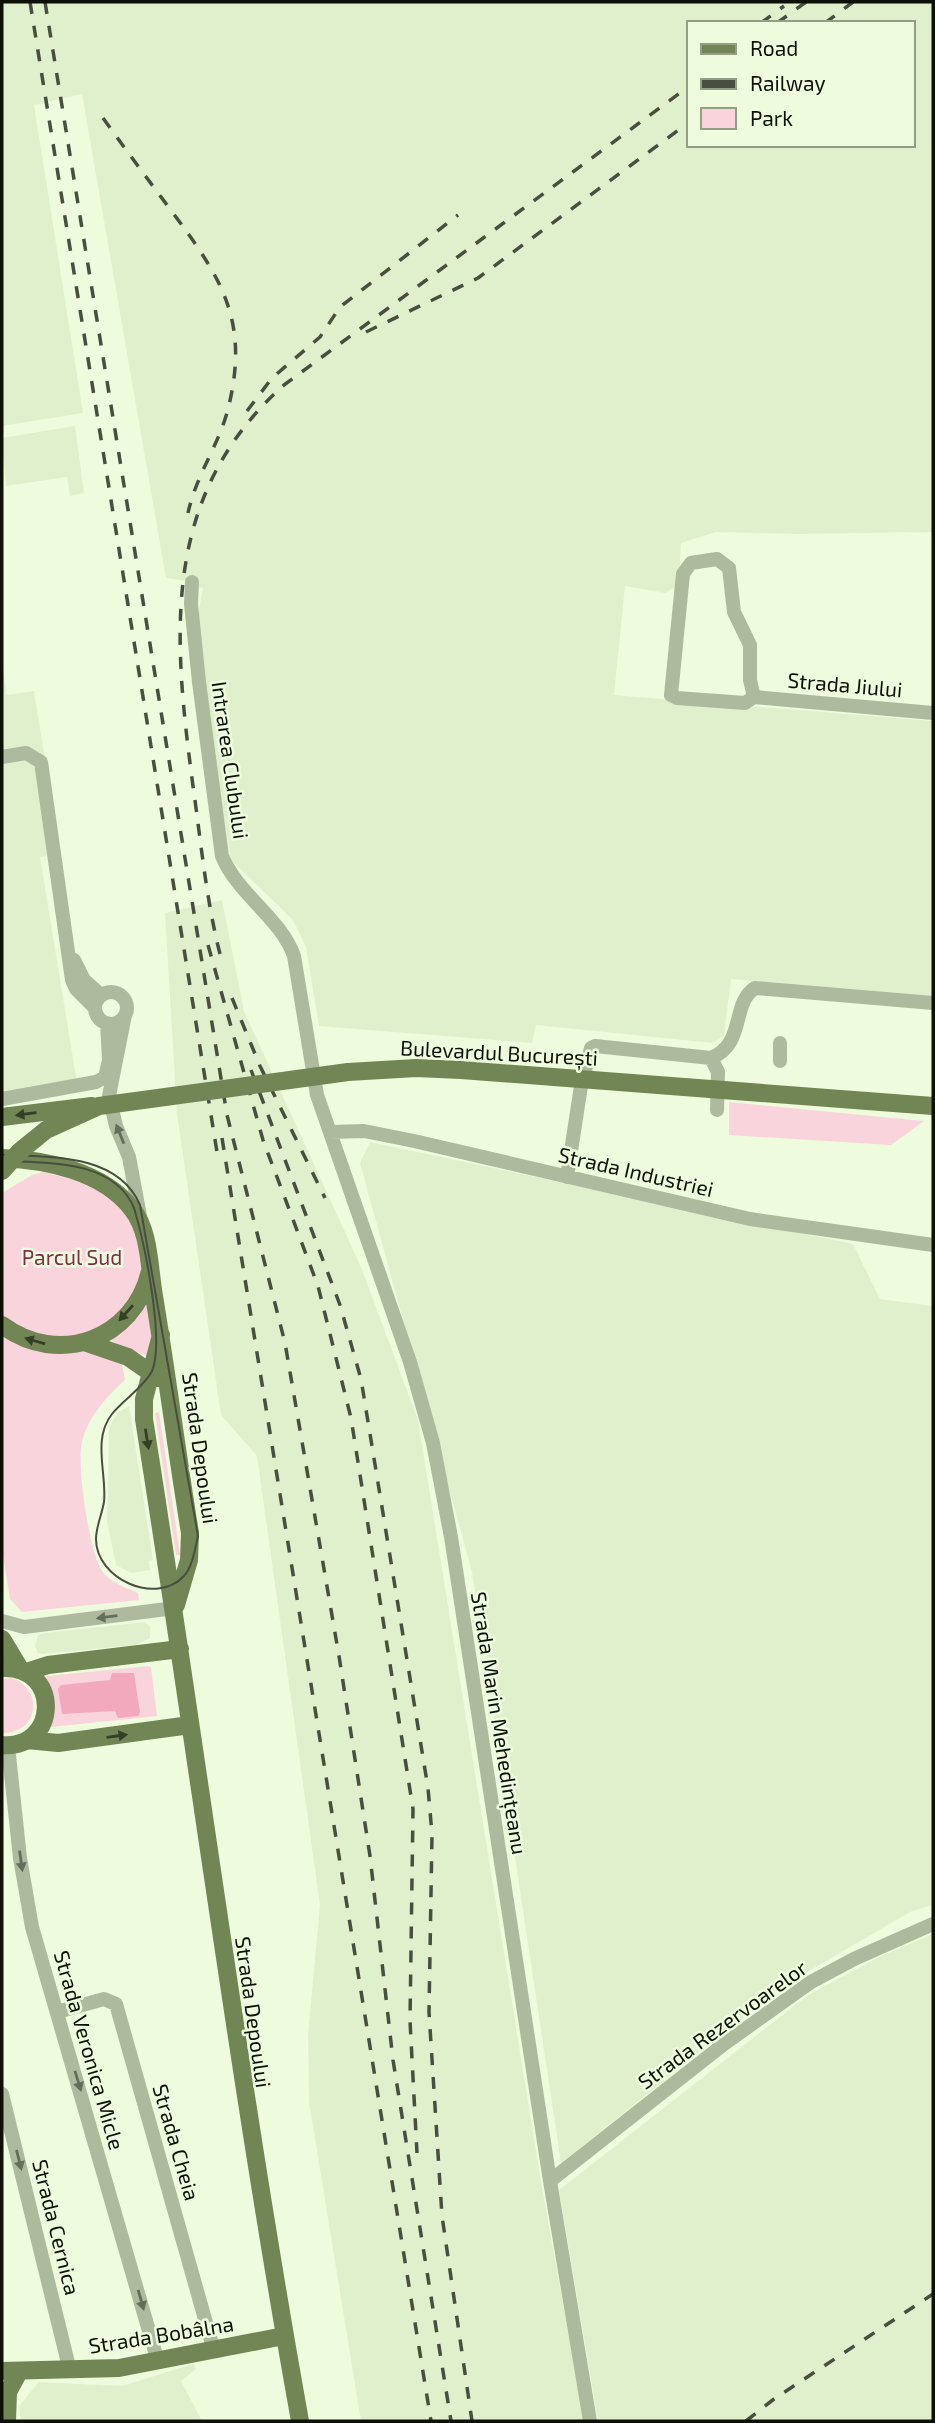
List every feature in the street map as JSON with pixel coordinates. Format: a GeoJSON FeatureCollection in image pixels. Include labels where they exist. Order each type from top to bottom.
{"type":"FeatureCollection","features":[{"type":"Feature","properties":{"kind":"main road","name":"Bulevardul București"},"geometry":{"type":"LineString","coordinates":[[2,1171],[19,1152],[46,1130],[104,1099],[416,1068],[933,1106]]}},
{"type":"Feature","properties":{"kind":"main road"},"geometry":{"type":"LineString","coordinates":[[2,1117],[104,1099]]}},
{"type":"Feature","properties":{"kind":"main road"},"geometry":{"type":"LineString","coordinates":[[2,1158],[45,1163],[80,1174],[123,1199],[141,1223]]}},
{"type":"Feature","properties":{"kind":"main road","name":"Strada Depoului"},"geometry":{"type":"LineString","coordinates":[[141,1223],[161,1335],[190,1533],[189,1560],[175,1608]]}},
{"type":"Feature","properties":{"kind":"main road"},"geometry":{"type":"LineString","coordinates":[[87,1343],[131,1309],[150,1271]]}},
{"type":"Feature","properties":{"kind":"main road"},"geometry":{"type":"LineString","coordinates":[[2,1325],[39,1343],[61,1346],[87,1343],[128,1357],[169,1388]]}},
{"type":"Feature","properties":{"kind":"main road","name":"Strada Depoului"},"geometry":{"type":"LineString","coordinates":[[161,1335],[144,1399],[144,1419],[175,1608],[239,2067],[300,2421]]}},
{"type":"Feature","properties":{"kind":"main road"},"geometry":{"type":"LineString","coordinates":[[2,1639],[23,1671],[43,1690],[46,1703],[40,1727],[27,1740]]}},
{"type":"Feature","properties":{"kind":"main road"},"geometry":{"type":"LineString","coordinates":[[2,1668],[23,1671],[48,1665],[180,1649]]}},
{"type":"Feature","properties":{"kind":"main road"},"geometry":{"type":"LineString","coordinates":[[5,1746],[27,1740],[58,1743],[190,1725]]}},
{"type":"Feature","properties":{"kind":"main road","name":"Strada Bobâlna"},"geometry":{"type":"LineString","coordinates":[[10,2372],[119,2368],[284,2336]]}},
{"type":"Feature","properties":{"kind":"main road"},"geometry":{"type":"LineString","coordinates":[[7,2421],[10,2372]]}},
{"type":"Feature","properties":{"kind":"street","name":"Strada Jiului"},"geometry":{"type":"LineString","coordinates":[[754,697],[750,680],[750,645],[734,612],[729,568],[717,559],[691,563],[683,574],[671,695],[677,698],[738,703],[754,697],[933,713]]}},
{"type":"Feature","properties":{"kind":"street","name":"Intrarea Clubului"},"geometry":{"type":"LineString","coordinates":[[192,582],[191,604],[199,682],[222,856],[232,874],[286,935],[298,970],[309,1045]]}},
{"type":"Feature","properties":{"kind":"street"},"geometry":{"type":"LineString","coordinates":[[2,757],[26,753],[41,762],[68,946],[80,975],[98,1001],[99,1018],[107,1023],[118,1022],[125,1015]]}},
{"type":"Feature","properties":{"kind":"street"},"geometry":{"type":"LineString","coordinates":[[567,1177],[581,1086],[591,1048],[598,1046],[711,1058],[727,1047],[734,1036],[748,993],[755,988],[933,1003]]}},
{"type":"Feature","properties":{"kind":"street"},"geometry":{"type":"LineString","coordinates":[[98,1001],[112,992],[121,996],[126,1004],[104,1099]]}},
{"type":"Feature","properties":{"kind":"street"},"geometry":{"type":"LineString","coordinates":[[2,1099],[96,1082],[105,1077],[108,1069],[107,1023]]}},
{"type":"Feature","properties":{"kind":"street"},"geometry":{"type":"LineString","coordinates":[[780,1043],[780,1061]]}},
{"type":"Feature","properties":{"kind":"street","name":"Strada Marin Mehedințeanu"},"geometry":{"type":"LineString","coordinates":[[309,1045],[317,1096],[410,1362],[433,1443],[451,1537],[550,2182],[590,2421]]}},
{"type":"Feature","properties":{"kind":"street"},"geometry":{"type":"LineString","coordinates":[[711,1058],[718,1073],[717,1110]]}},
{"type":"Feature","properties":{"kind":"street"},"geometry":{"type":"LineString","coordinates":[[96,1082],[113,1117],[132,1171],[141,1223]]}},
{"type":"Feature","properties":{"kind":"street","name":"Strada Industriei"},"geometry":{"type":"LineString","coordinates":[[331,1132],[364,1131],[750,1219],[933,1245]]}},
{"type":"Feature","properties":{"kind":"street"},"geometry":{"type":"LineString","coordinates":[[80,1174],[117,1187],[128,1184],[132,1171]]}},
{"type":"Feature","properties":{"kind":"street"},"geometry":{"type":"LineString","coordinates":[[2,1621],[24,1627],[175,1608]]}},
{"type":"Feature","properties":{"kind":"street","name":"Strada Veronica Micle"},"geometry":{"type":"LineString","coordinates":[[5,1746],[7,1794],[25,1894],[158,2362]]}},
{"type":"Feature","properties":{"kind":"street","name":"Strada Rezervoarelor"},"geometry":{"type":"LineString","coordinates":[[550,2182],[724,2044],[811,1982],[933,1924]]}},
{"type":"Feature","properties":{"kind":"street","name":"Strada Cheia"},"geometry":{"type":"LineString","coordinates":[[57,2012],[104,1999],[116,2004],[214,2351]]}},
{"type":"Feature","properties":{"kind":"street","name":"Strada Cernica"},"geometry":{"type":"LineString","coordinates":[[2,2094],[70,2371]]}},
{"type":"Feature","properties":{"kind":"shaded area"},"geometry":{"type":"Polygon","coordinates":[[[2,2],[933,2],[933,532],[716,532],[681,543],[679,585],[665,593],[625,586],[614,695],[933,721],[933,996],[731,979],[724,1035],[713,1043],[536,1025],[532,1043],[319,1026],[306,947],[293,920],[231,860],[195,631],[203,588],[195,587],[195,582],[166,578],[82,94],[34,105],[83,413],[2,426],[2,2]]]}},
{"type":"Feature","properties":{"kind":"shaded area"},"geometry":{"type":"Polygon","coordinates":[[[75,426],[84,493],[70,496],[67,477],[6,486],[2,438],[75,426]]]}},
{"type":"Feature","properties":{"kind":"shaded area"},"geometry":{"type":"Polygon","coordinates":[[[2,663],[7,695],[34,691],[60,853],[40,857],[77,1083],[2,1095],[2,663]]]}},
{"type":"Feature","properties":{"kind":"shaded area"},"geometry":{"type":"Polygon","coordinates":[[[222,900],[244,1011],[361,1267],[418,1420],[541,2182],[584,2421],[361,2421],[309,2102],[308,2035],[320,1905],[257,1456],[221,1415],[177,1114],[165,913],[222,900]]]}},
{"type":"Feature","properties":{"kind":"shaded area"},"geometry":{"type":"Polygon","coordinates":[[[370,1142],[853,1244],[880,1299],[933,1306],[933,1905],[910,1912],[780,1988],[561,2163],[472,1572],[360,1163],[370,1142]]]}},
{"type":"Feature","properties":{"kind":"shaded area"},"geometry":{"type":"Polygon","coordinates":[[[129,1406],[153,1560],[149,1561],[150,1570],[131,1573],[116,1565],[107,1521],[109,1427],[117,1413],[129,1406]]]}},
{"type":"Feature","properties":{"kind":"shaded area"},"geometry":{"type":"Polygon","coordinates":[[[145,1622],[150,1626],[150,1638],[136,1645],[42,1654],[38,1653],[35,1646],[38,1635],[45,1633],[145,1622]]]}},
{"type":"Feature","properties":{"kind":"shaded area"},"geometry":{"type":"Polygon","coordinates":[[[112,1673],[134,1673],[140,1713],[138,1716],[118,1718],[115,1711],[62,1714],[58,1689],[61,1685],[110,1680],[112,1673]]]}},
{"type":"Feature","properties":{"kind":"shaded area"},"geometry":{"type":"Polygon","coordinates":[[[933,1934],[933,2421],[598,2421],[559,2190],[808,1995],[879,1957],[933,1934]]]}},
{"type":"Feature","properties":{"kind":"shaded area"},"geometry":{"type":"Polygon","coordinates":[[[193,2364],[196,2369],[181,2381],[202,2421],[21,2421],[19,2406],[39,2382],[122,2386],[193,2364]]]}},
{"type":"Feature","properties":{"kind":"green space"},"geometry":{"type":"Polygon","coordinates":[[[729,1102],[924,1121],[891,1145],[729,1135],[729,1102]]]}},
{"type":"Feature","properties":{"kind":"green space","name":"Parcul Sud"},"geometry":{"type":"Polygon","coordinates":[[[43,1172],[79,1181],[127,1207],[142,1254],[142,1271],[137,1287],[128,1301],[103,1325],[72,1338],[41,1337],[2,1317],[2,1193],[32,1175],[43,1172]]]}},
{"type":"Feature","properties":{"kind":"green space"},"geometry":{"type":"Polygon","coordinates":[[[143,1302],[149,1303],[154,1352],[149,1357],[111,1341],[111,1337],[143,1302]]]}},
{"type":"Feature","properties":{"kind":"green space"},"geometry":{"type":"Polygon","coordinates":[[[2,1332],[76,1350],[110,1354],[122,1365],[125,1380],[103,1402],[91,1419],[83,1438],[81,1474],[89,1530],[97,1561],[105,1575],[138,1593],[139,1600],[22,1612],[10,1599],[2,1549],[2,1332]]]}},
{"type":"Feature","properties":{"kind":"green space"},"geometry":{"type":"Polygon","coordinates":[[[159,1412],[180,1555],[176,1555],[155,1413],[159,1412]]]}},
{"type":"Feature","properties":{"kind":"green space"},"geometry":{"type":"Polygon","coordinates":[[[151,1667],[157,1716],[51,1727],[45,1681],[47,1676],[151,1667]]]}},
{"type":"Feature","properties":{"kind":"green space"},"geometry":{"type":"Polygon","coordinates":[[[12,1678],[23,1684],[29,1692],[33,1710],[24,1726],[3,1733],[2,1679],[12,1678]]]}},
{"type":"Feature","properties":{"kind":"tram line"},"geometry":{"type":"LineString","coordinates":[[2,1155],[61,1158],[99,1167],[130,1188],[140,1205],[198,1536],[190,1567],[184,1576],[172,1585],[144,1588],[116,1576],[106,1566],[96,1539],[104,1502],[101,1445],[106,1424],[112,1414],[148,1377],[155,1356],[152,1290],[134,1208],[124,1192],[111,1180],[95,1172],[58,1164],[2,1161]]}},
{"type":"Feature","properties":{"kind":"railway"},"geometry":{"type":"LineString","coordinates":[[30,2],[217,1152]]}},
{"type":"Feature","properties":{"kind":"railway"},"geometry":{"type":"LineString","coordinates":[[45,2],[227,1115],[285,1343],[339,1656],[370,1856],[393,2060],[451,2421]]}},
{"type":"Feature","properties":{"kind":"railway"},"geometry":{"type":"LineString","coordinates":[[780,21],[806,2]]}},
{"type":"Feature","properties":{"kind":"railway"},"geometry":{"type":"LineString","coordinates":[[828,21],[853,2]]}},
{"type":"Feature","properties":{"kind":"railway"},"geometry":{"type":"LineString","coordinates":[[764,21],[784,6]]}},
{"type":"Feature","properties":{"kind":"railway"},"geometry":{"type":"LineString","coordinates":[[220,954],[207,891],[186,730],[180,622],[184,571],[195,521],[215,473],[244,428],[284,385],[687,88]]}},
{"type":"Feature","properties":{"kind":"railway"},"geometry":{"type":"LineString","coordinates":[[103,118],[205,259],[218,281],[233,326],[236,351],[228,409],[196,486],[188,513]]}},
{"type":"Feature","properties":{"kind":"railway"},"geometry":{"type":"LineString","coordinates":[[366,332],[478,278],[687,124]]}},
{"type":"Feature","properties":{"kind":"railway"},"geometry":{"type":"LineString","coordinates":[[247,411],[272,378],[320,337],[340,307],[458,215]]}},
{"type":"Feature","properties":{"kind":"railway"},"geometry":{"type":"LineString","coordinates":[[208,945],[263,1140],[318,1286],[351,1418],[413,1809],[410,2021],[417,2153]]}},
{"type":"Feature","properties":{"kind":"railway"},"geometry":{"type":"LineString","coordinates":[[232,998],[260,1066],[325,1198]]}},
{"type":"Feature","properties":{"kind":"railway"},"geometry":{"type":"LineString","coordinates":[[251,1070],[340,1305],[361,1379],[428,1788],[432,1834],[429,2012],[442,2216],[472,2421]]}},
{"type":"Feature","properties":{"kind":"railway"},"geometry":{"type":"LineString","coordinates":[[222,1138],[431,2421]]}},
{"type":"Feature","properties":{"kind":"railway"},"geometry":{"type":"LineString","coordinates":[[746,2421],[774,2399],[933,2294]]}}]}
